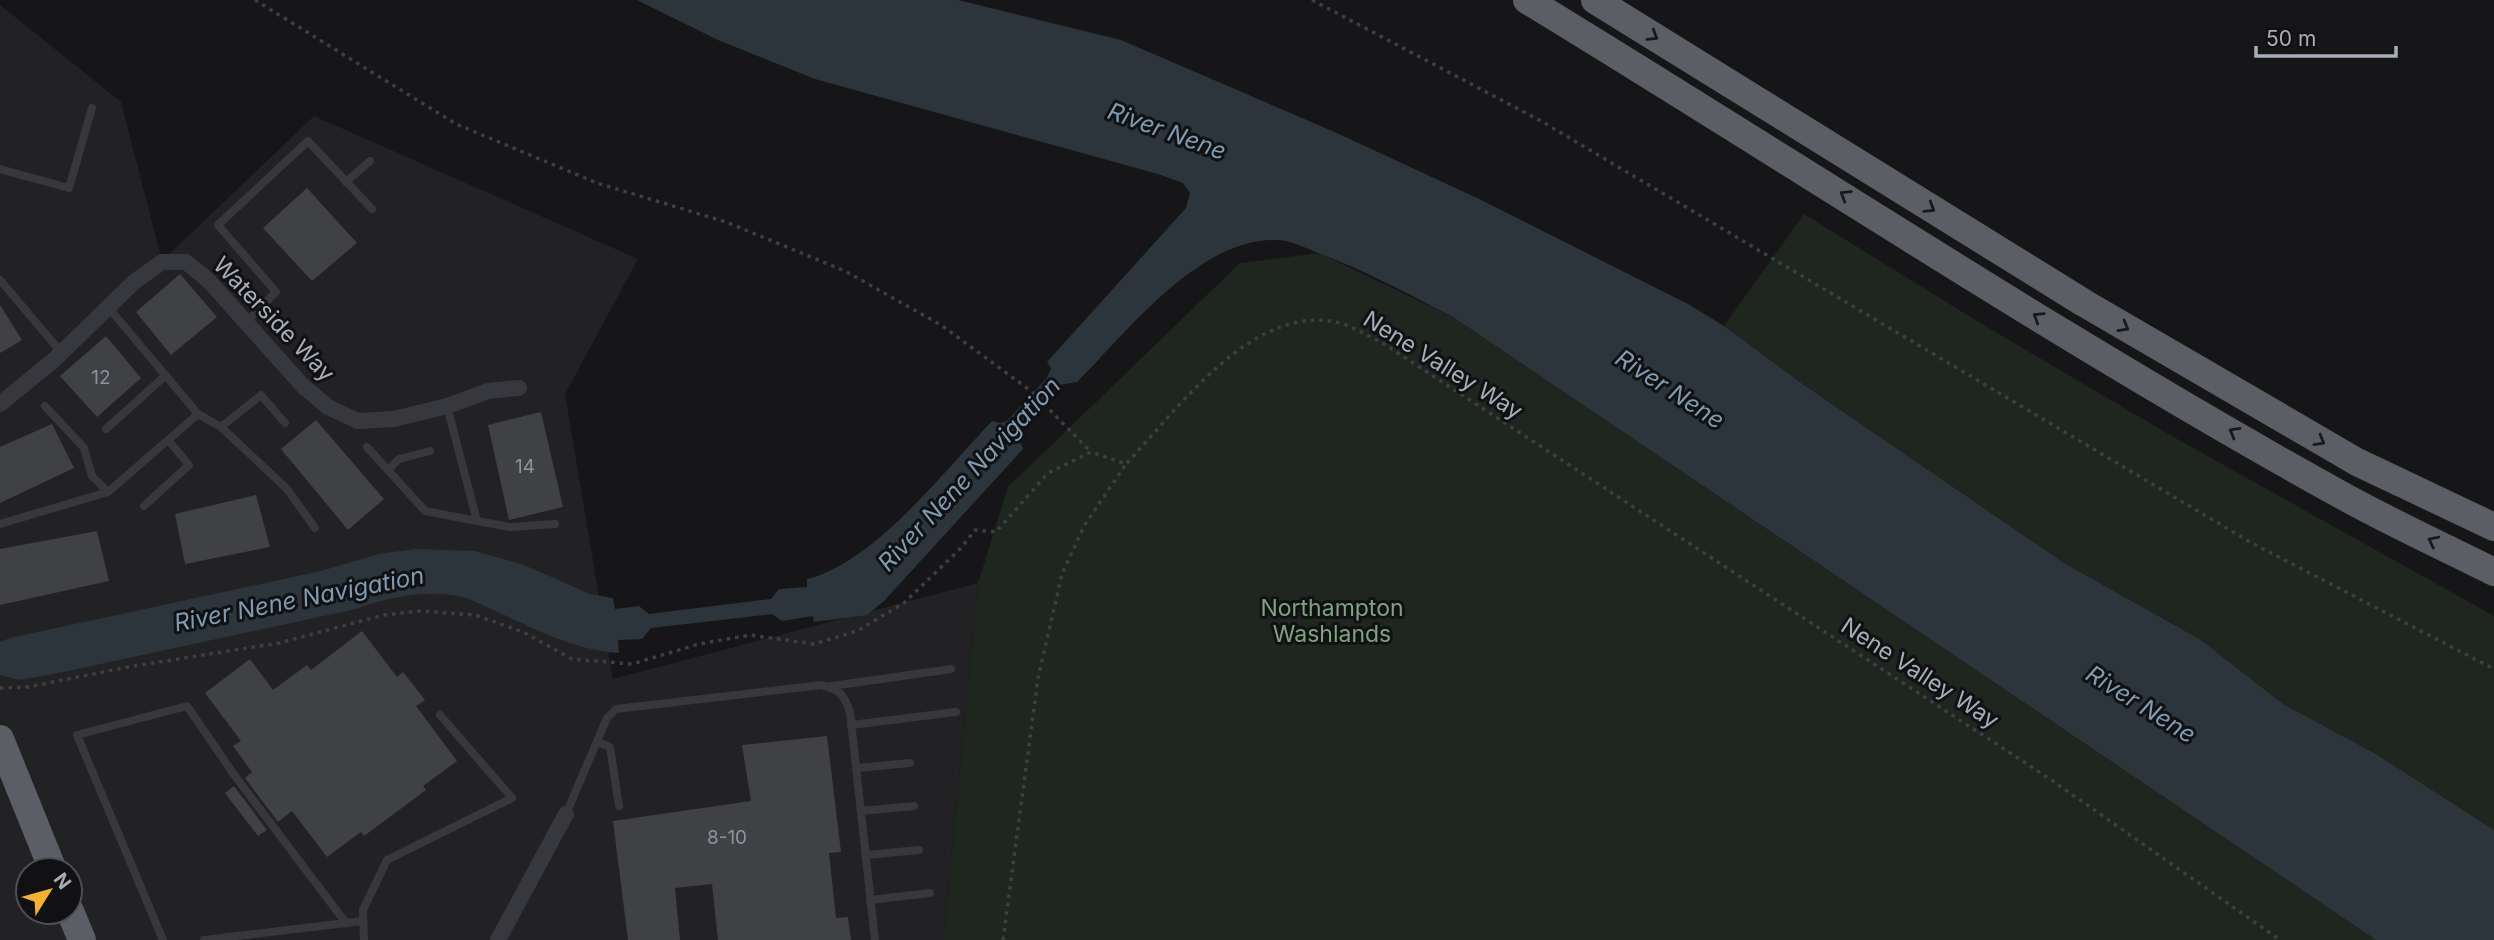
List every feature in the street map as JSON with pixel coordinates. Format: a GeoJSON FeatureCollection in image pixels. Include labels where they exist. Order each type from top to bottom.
{"type":"FeatureCollection","features":[{"type":"Feature","properties":{"kind":"highway"},"geometry":{"type":"LineString","coordinates":[[1527,0],[1762,143],[2062,332],[2344,497],[2494,572]]}},
{"type":"Feature","properties":{"kind":"highway"},"geometry":{"type":"LineString","coordinates":[[1595,0],[2084,303],[2357,462],[2494,527]]}},
{"type":"Feature","properties":{"kind":"highway"},"geometry":{"type":"LineString","coordinates":[[0,739],[47,856]]}},
{"type":"Feature","properties":{"kind":"street","name":"Waterside Way"},"geometry":{"type":"LineString","coordinates":[[0,404],[162,262],[186,262],[208,280],[303,386],[328,407],[359,421],[394,419],[447,406],[488,391],[519,388]]}},
{"type":"Feature","properties":{"kind":"street"},"geometry":{"type":"LineString","coordinates":[[498,940],[566,814]]}},
{"type":"Feature","properties":{"kind":"lane"},"geometry":{"type":"LineString","coordinates":[[0,169],[69,188],[92,108]]}},
{"type":"Feature","properties":{"kind":"lane"},"geometry":{"type":"LineString","coordinates":[[246,322],[276,292],[218,225],[308,141],[372,209]]}},
{"type":"Feature","properties":{"kind":"lane"},"geometry":{"type":"LineString","coordinates":[[346,182],[370,161]]}},
{"type":"Feature","properties":{"kind":"lane"},"geometry":{"type":"LineString","coordinates":[[0,280],[61,352]]}},
{"type":"Feature","properties":{"kind":"lane"},"geometry":{"type":"LineString","coordinates":[[108,307],[198,414],[221,427],[287,489],[316,528]]}},
{"type":"Feature","properties":{"kind":"lane"},"geometry":{"type":"LineString","coordinates":[[106,429],[166,375]]}},
{"type":"Feature","properties":{"kind":"lane"},"geometry":{"type":"LineString","coordinates":[[221,427],[261,395],[285,423]]}},
{"type":"Feature","properties":{"kind":"lane"},"geometry":{"type":"LineString","coordinates":[[45,406],[83,448],[92,477],[107,492]]}},
{"type":"Feature","properties":{"kind":"lane"},"geometry":{"type":"LineString","coordinates":[[447,406],[477,521]]}},
{"type":"Feature","properties":{"kind":"lane"},"geometry":{"type":"LineString","coordinates":[[0,524],[107,492],[198,414]]}},
{"type":"Feature","properties":{"kind":"lane"},"geometry":{"type":"LineString","coordinates":[[144,506],[189,465],[168,440]]}},
{"type":"Feature","properties":{"kind":"lane"},"geometry":{"type":"LineString","coordinates":[[367,447],[425,511],[510,527],[555,524]]}},
{"type":"Feature","properties":{"kind":"lane"},"geometry":{"type":"LineString","coordinates":[[388,470],[399,459],[430,451]]}},
{"type":"Feature","properties":{"kind":"lane"},"geometry":{"type":"LineString","coordinates":[[828,687],[951,669]]}},
{"type":"Feature","properties":{"kind":"lane"},"geometry":{"type":"LineString","coordinates":[[566,814],[607,718],[616,709],[821,685],[828,687],[845,696],[851,725],[875,940]]}},
{"type":"Feature","properties":{"kind":"lane"},"geometry":{"type":"LineString","coordinates":[[163,940],[78,735],[187,706],[234,776],[346,923]]}},
{"type":"Feature","properties":{"kind":"lane"},"geometry":{"type":"LineString","coordinates":[[851,725],[956,712]]}},
{"type":"Feature","properties":{"kind":"lane"},"geometry":{"type":"LineString","coordinates":[[364,940],[363,911],[387,860],[512,798],[440,715]]}},
{"type":"Feature","properties":{"kind":"lane"},"geometry":{"type":"LineString","coordinates":[[597,742],[610,747],[619,806]]}},
{"type":"Feature","properties":{"kind":"lane"},"geometry":{"type":"LineString","coordinates":[[856,768],[910,763]]}},
{"type":"Feature","properties":{"kind":"lane"},"geometry":{"type":"LineString","coordinates":[[861,811],[914,806]]}},
{"type":"Feature","properties":{"kind":"lane"},"geometry":{"type":"LineString","coordinates":[[866,855],[919,850]]}},
{"type":"Feature","properties":{"kind":"lane"},"geometry":{"type":"LineString","coordinates":[[870,900],[930,893]]}},
{"type":"Feature","properties":{"kind":"lane"},"geometry":{"type":"LineString","coordinates":[[204,940],[363,921]]}},
{"type":"Feature","properties":{"kind":"path"},"geometry":{"type":"LineString","coordinates":[[255,0],[456,124],[597,183],[726,222],[845,271],[941,325],[1031,391],[1091,452],[1126,464]]}},
{"type":"Feature","properties":{"kind":"path"},"geometry":{"type":"LineString","coordinates":[[1312,0],[1541,121],[2250,542],[2494,669]]}},
{"type":"Feature","properties":{"kind":"path","name":"Nene Valley Way"},"geometry":{"type":"LineString","coordinates":[[1003,940],[1038,678],[1062,574],[1084,526],[1126,464],[1212,373],[1246,344],[1272,328],[1303,322],[1337,322],[1381,342],[2050,779],[2280,940]]}},
{"type":"Feature","properties":{"kind":"path"},"geometry":{"type":"LineString","coordinates":[[0,688],[28,687],[128,667],[279,643],[384,615],[420,611],[475,615],[523,632],[572,659],[632,664],[699,644],[750,635],[814,644],[857,631],[904,603],[961,548],[975,530],[996,532],[1048,473],[1091,452]]}},
{"type":"Feature","properties":{"kind":"shaded area"},"geometry":{"type":"Polygon","coordinates":[[[0,5],[121,102],[162,261],[314,116],[638,259],[565,394],[613,679],[978,583],[943,940],[0,940],[0,5]]]}},
{"type":"Feature","properties":{"kind":"green space"},"geometry":{"type":"Polygon","coordinates":[[[1804,214],[1977,321],[2170,435],[2494,616],[2494,830],[2376,754],[2283,704],[2201,640],[2064,563],[1804,385],[1724,326],[1804,214]]]}},
{"type":"Feature","properties":{"kind":"green space","name":"Northampton Washlands"},"geometry":{"type":"Polygon","coordinates":[[[1319,253],[1453,317],[2376,940],[943,940],[978,583],[1008,487],[1240,263],[1319,253]]]}},
{"type":"Feature","properties":{"kind":"water"},"geometry":{"type":"Polygon","coordinates":[[[637,0],[958,0],[1121,40],[1339,134],[1477,198],[1688,304],[1724,326],[1804,385],[2064,563],[2201,640],[2283,704],[2376,754],[2494,830],[2494,940],[2376,940],[1453,317],[1353,267],[1282,240],[1248,243],[1220,254],[1193,270],[1142,314],[1077,382],[1059,385],[1024,425],[1019,438],[1023,449],[884,601],[867,615],[814,622],[813,616],[782,621],[772,614],[651,628],[642,639],[618,640],[619,653],[588,648],[559,639],[465,598],[440,594],[415,595],[54,674],[19,680],[0,675],[0,642],[10,638],[321,571],[379,554],[416,549],[475,551],[524,565],[590,594],[613,598],[615,609],[639,606],[649,614],[771,599],[779,589],[807,587],[807,579],[832,570],[883,535],[992,421],[1007,421],[1047,378],[1051,368],[1047,362],[1186,208],[1190,193],[1183,183],[815,79],[718,40],[637,0]]]}},
{"type":"Feature","properties":{"kind":"building"},"geometry":{"type":"Polygon","coordinates":[[[307,188],[357,243],[312,281],[263,228],[307,188]]]}},
{"type":"Feature","properties":{"kind":"building"},"geometry":{"type":"Polygon","coordinates":[[[180,274],[217,317],[171,355],[136,312],[180,274]]]}},
{"type":"Feature","properties":{"kind":"building"},"geometry":{"type":"Polygon","coordinates":[[[0,305],[22,340],[0,353],[0,305]]]}},
{"type":"Feature","properties":{"kind":"building"},"geometry":{"type":"Polygon","coordinates":[[[106,336],[141,378],[97,417],[60,376],[106,336]]]}},
{"type":"Feature","properties":{"kind":"building"},"geometry":{"type":"Polygon","coordinates":[[[541,412],[563,507],[509,520],[488,425],[541,412]]]}},
{"type":"Feature","properties":{"kind":"building"},"geometry":{"type":"Polygon","coordinates":[[[316,420],[384,499],[348,530],[281,449],[316,420]]]}},
{"type":"Feature","properties":{"kind":"building"},"geometry":{"type":"Polygon","coordinates":[[[52,424],[74,468],[0,503],[0,447],[52,424]]]}},
{"type":"Feature","properties":{"kind":"building"},"geometry":{"type":"Polygon","coordinates":[[[256,495],[270,547],[185,564],[175,514],[256,495]]]}},
{"type":"Feature","properties":{"kind":"building"},"geometry":{"type":"Polygon","coordinates":[[[97,531],[109,581],[0,605],[0,549],[97,531]]]}},
{"type":"Feature","properties":{"kind":"building"},"geometry":{"type":"Polygon","coordinates":[[[362,631],[397,677],[403,672],[425,700],[416,706],[457,761],[423,786],[426,790],[364,836],[361,832],[327,857],[292,811],[278,822],[245,778],[252,772],[233,746],[241,741],[205,693],[250,659],[273,690],[307,665],[311,670],[362,631]]]}},
{"type":"Feature","properties":{"kind":"building"},"geometry":{"type":"Polygon","coordinates":[[[827,736],[841,852],[829,853],[836,918],[848,917],[851,940],[718,940],[712,884],[675,888],[680,940],[628,940],[613,821],[751,801],[742,745],[827,736]]]}},
{"type":"Feature","properties":{"kind":"building"},"geometry":{"type":"Polygon","coordinates":[[[234,786],[267,830],[258,836],[225,793],[234,786]]]}},
{"type":"Feature","properties":{"kind":"water label","name":"River Nene"},"geometry":{"type":"Point","coordinates":[1167,131]}},
{"type":"Feature","properties":{"kind":"water label","name":"River Nene"},"geometry":{"type":"Point","coordinates":[1670,389]}},
{"type":"Feature","properties":{"kind":"water label","name":"River Nene Navigation"},"geometry":{"type":"Point","coordinates":[969,474]}},
{"type":"Feature","properties":{"kind":"water label","name":"River Nene Navigation"},"geometry":{"type":"Point","coordinates":[299,599]}},
{"type":"Feature","properties":{"kind":"water label","name":"River Nene"},"geometry":{"type":"Point","coordinates":[2141,704]}}]}
